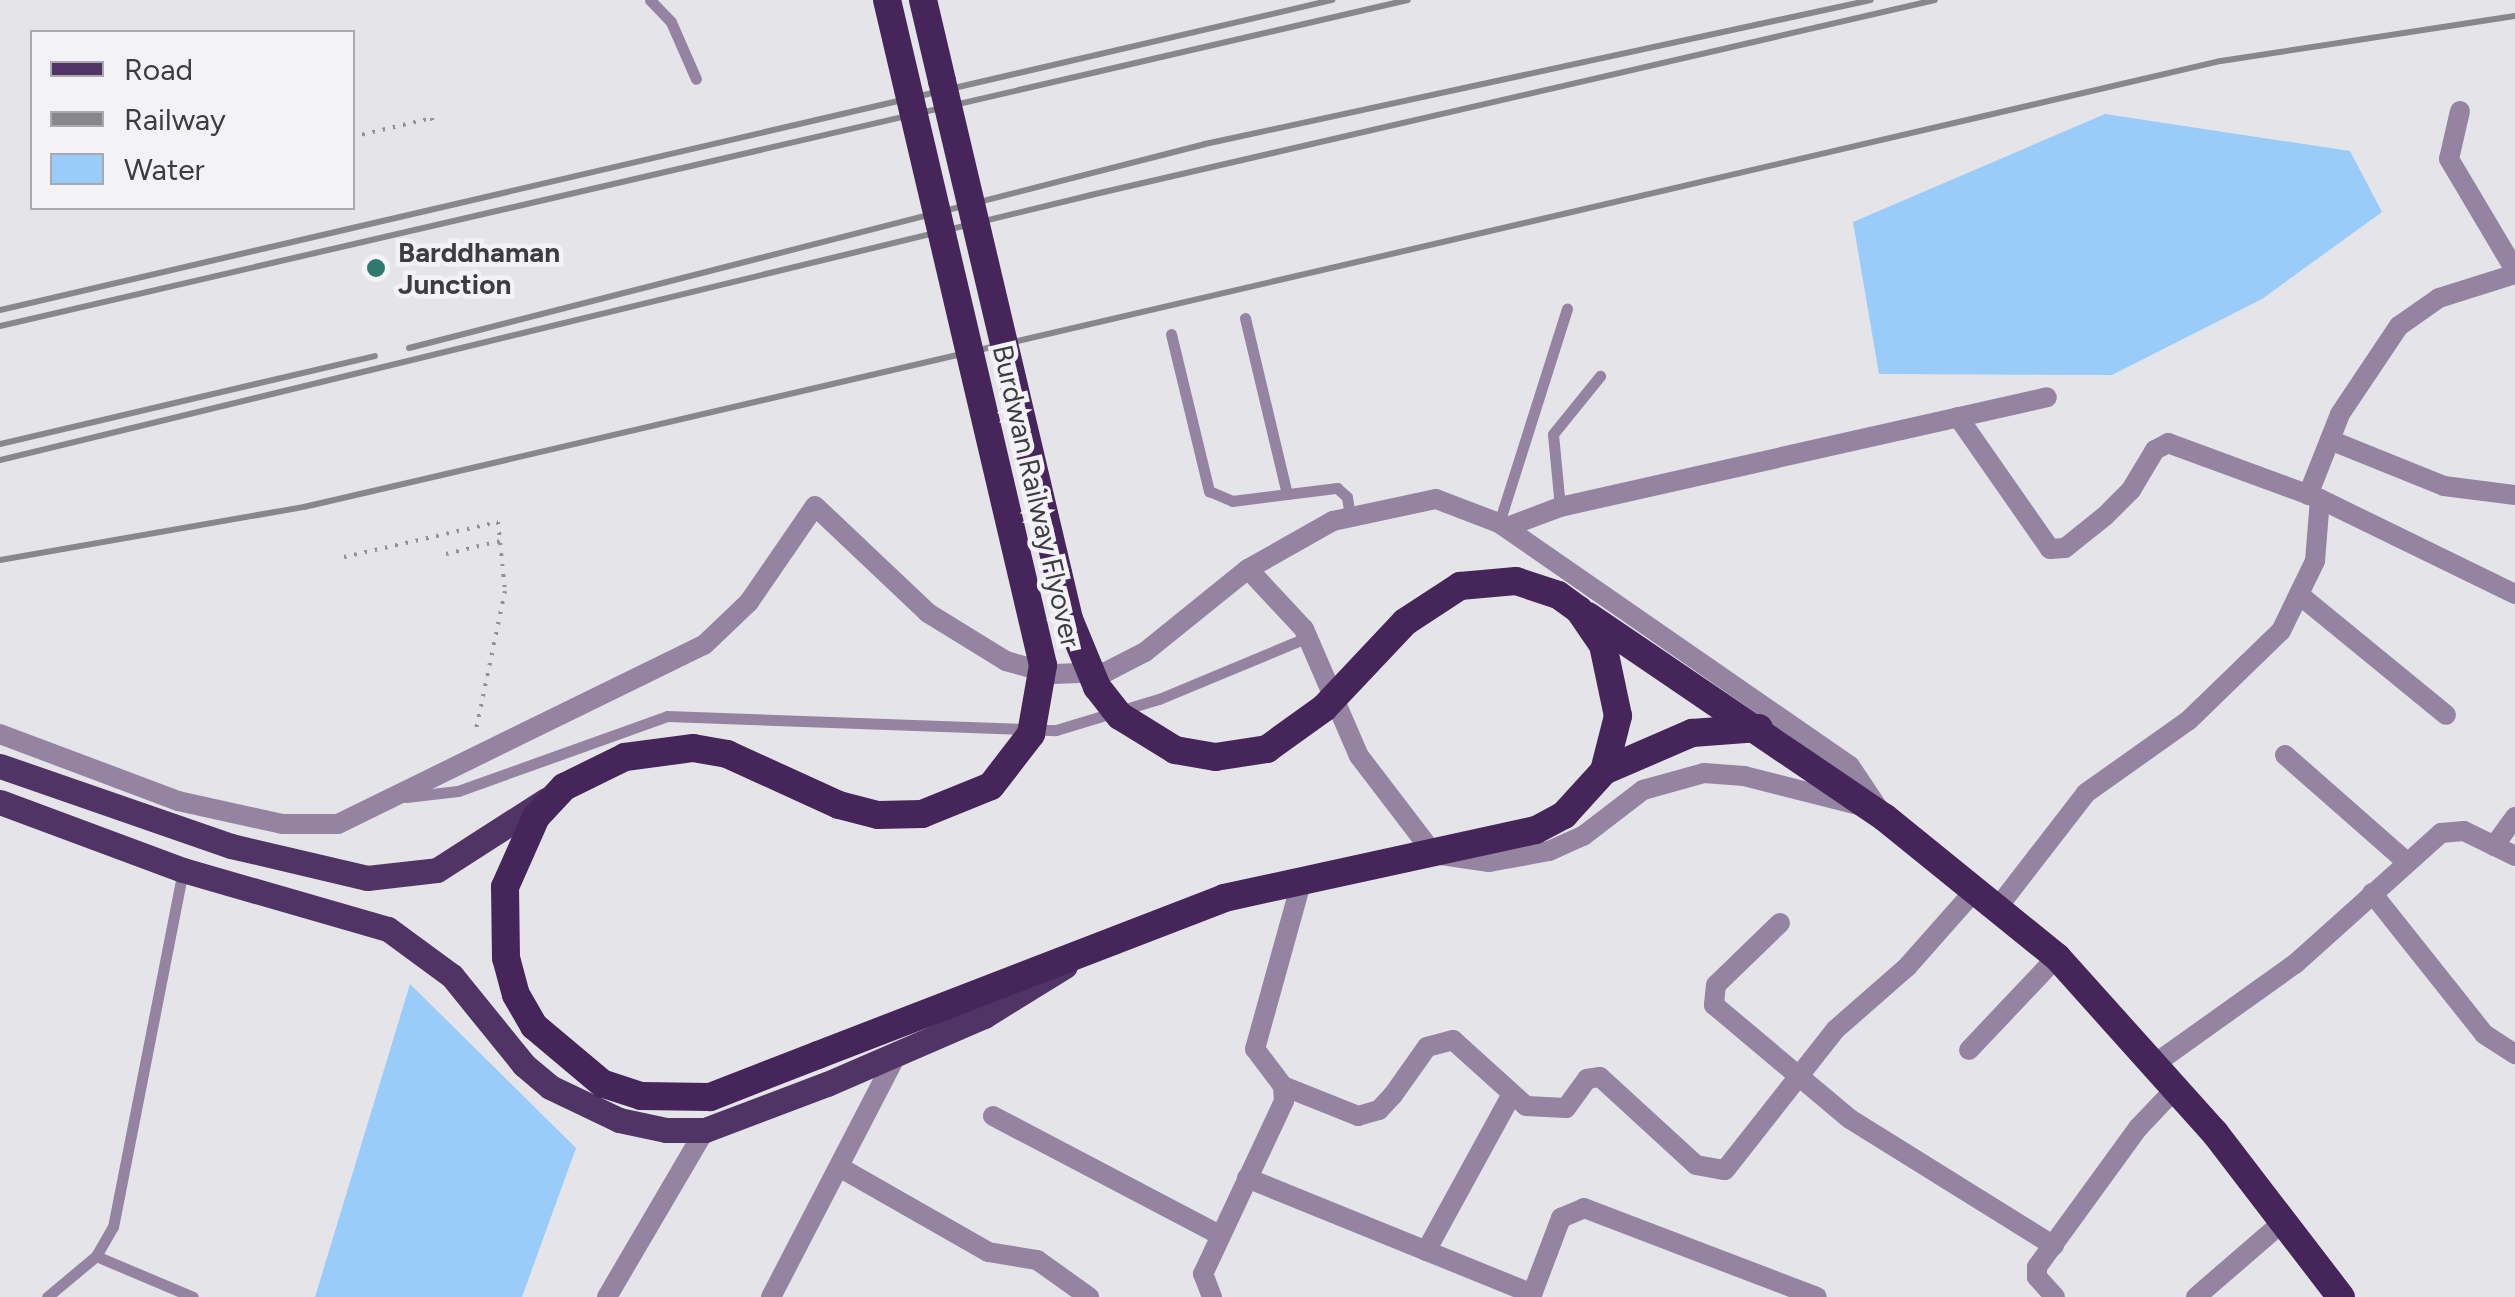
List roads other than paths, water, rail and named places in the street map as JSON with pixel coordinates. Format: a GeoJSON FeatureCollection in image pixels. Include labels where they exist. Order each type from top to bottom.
{"type":"FeatureCollection","features":[{"type":"Feature","properties":{"kind":"highway","name":"Burdwan Railway Flyover"},"geometry":{"type":"LineString","coordinates":[[887,0],[1044,664],[1031,734],[991,786],[922,814],[878,815],[839,805],[755,764],[693,748],[625,757],[564,788],[536,817],[505,887],[506,958],[534,1026],[602,1084],[679,1100],[710,1097],[1180,913],[1302,880],[1536,830],[1579,803],[1604,772]]}},
{"type":"Feature","properties":{"kind":"highway","name":"Burdwan Railway Flyover"},"geometry":{"type":"LineString","coordinates":[[923,0],[1069,619],[1097,687],[1120,716],[1176,750],[1214,757],[1267,749],[1324,708],[1405,622],[1460,586],[1516,582],[1568,603],[1760,728],[1976,889],[2057,958],[2177,1087],[2341,1297]]}},
{"type":"Feature","properties":{"kind":"highway"},"geometry":{"type":"LineString","coordinates":[[1568,603],[1603,644],[1618,693],[1616,740],[1604,772]]}},
{"type":"Feature","properties":{"kind":"highway"},"geometry":{"type":"LineString","coordinates":[[1604,772],[1692,734],[1760,728]]}},
{"type":"Feature","properties":{"kind":"main road","name":"Burdwan Railway Flyover"},"geometry":{"type":"LineString","coordinates":[[0,766],[230,846],[321,871],[396,879],[437,870],[483,845],[564,788]]}},
{"type":"Feature","properties":{"kind":"main road"},"geometry":{"type":"LineString","coordinates":[[0,802],[183,870],[388,929],[452,976],[524,1066],[550,1088],[619,1120],[706,1130],[897,1054],[1015,999],[1098,944]]}},
{"type":"Feature","properties":{"kind":"street"},"geometry":{"type":"LineString","coordinates":[[1998,907],[2086,792],[2226,690],[2281,632],[2302,597],[2315,561],[2314,497],[2330,440],[2364,372],[2400,326],[2439,298],[2515,272],[2449,158],[2460,111]]}},
{"type":"Feature","properties":{"kind":"street"},"geometry":{"type":"LineString","coordinates":[[1503,525],[1560,507],[2047,397]]}},
{"type":"Feature","properties":{"kind":"street"},"geometry":{"type":"LineString","coordinates":[[1958,417],[2044,545],[2058,551],[2131,490],[2161,444],[2314,497],[2515,594]]}},
{"type":"Feature","properties":{"kind":"street"},"geometry":{"type":"LineString","coordinates":[[2330,440],[2444,486],[2515,495]]}},
{"type":"Feature","properties":{"kind":"street"},"geometry":{"type":"LineString","coordinates":[[0,734],[178,801],[283,824],[338,824],[402,797],[704,645],[749,602],[815,506],[928,613],[1006,661],[1053,674],[1106,672],[1145,652],[1248,568],[1350,518],[1436,499],[1503,525],[1850,766],[1877,813]]}},
{"type":"Feature","properties":{"kind":"street"},"geometry":{"type":"LineString","coordinates":[[1248,568],[1287,604],[1308,637],[1359,756],[1434,854],[1489,862],[1549,851],[1583,836],[1643,790],[1704,773],[1744,776],[1877,813]]}},
{"type":"Feature","properties":{"kind":"street"},"geometry":{"type":"LineString","coordinates":[[2302,597],[2446,714]]}},
{"type":"Feature","properties":{"kind":"street"},"geometry":{"type":"LineString","coordinates":[[2285,754],[2407,862]]}},
{"type":"Feature","properties":{"kind":"street"},"geometry":{"type":"LineString","coordinates":[[2494,846],[2515,818]]}},
{"type":"Feature","properties":{"kind":"street"},"geometry":{"type":"LineString","coordinates":[[2156,1063],[2295,964],[2407,862],[2451,829],[2515,856]]}},
{"type":"Feature","properties":{"kind":"street"},"geometry":{"type":"LineString","coordinates":[[1302,880],[1256,1034],[1255,1049],[1283,1086],[1358,1116],[1380,1110],[1426,1046],[1441,1038],[1466,1049],[1511,1096],[1526,1106],[1566,1108],[1588,1079],[1600,1077],[1710,1172],[1725,1170],[1795,1076],[1976,889]]}},
{"type":"Feature","properties":{"kind":"street"},"geometry":{"type":"LineString","coordinates":[[2372,893],[2484,1034],[2515,1054]]}},
{"type":"Feature","properties":{"kind":"street"},"geometry":{"type":"LineString","coordinates":[[1780,923],[1712,995],[1714,1006],[1795,1076],[1880,1139],[1948,1174],[1969,1199],[2054,1246]]}},
{"type":"Feature","properties":{"kind":"street"},"geometry":{"type":"LineString","coordinates":[[1969,1050],[2057,958]]}},
{"type":"Feature","properties":{"kind":"street"},"geometry":{"type":"LineString","coordinates":[[770,1297],[841,1168],[897,1054]]}},
{"type":"Feature","properties":{"kind":"street"},"geometry":{"type":"LineString","coordinates":[[1212,1297],[1203,1274],[1284,1101],[1283,1086]]}},
{"type":"Feature","properties":{"kind":"street"},"geometry":{"type":"LineString","coordinates":[[2056,1297],[2036,1272],[2138,1128],[2177,1087]]}},
{"type":"Feature","properties":{"kind":"street"},"geometry":{"type":"LineString","coordinates":[[1426,1251],[1511,1096]]}},
{"type":"Feature","properties":{"kind":"street"},"geometry":{"type":"LineString","coordinates":[[993,1116],[1220,1236]]}},
{"type":"Feature","properties":{"kind":"street"},"geometry":{"type":"LineString","coordinates":[[606,1297],[706,1130]]}},
{"type":"Feature","properties":{"kind":"street"},"geometry":{"type":"LineString","coordinates":[[841,1168],[988,1252],[1037,1260],[1089,1297]]}},
{"type":"Feature","properties":{"kind":"street"},"geometry":{"type":"LineString","coordinates":[[1247,1178],[1531,1296],[1561,1218],[1584,1208],[1818,1297]]}},
{"type":"Feature","properties":{"kind":"street"},"geometry":{"type":"LineString","coordinates":[[2196,1297],[2283,1222]]}},
{"type":"Feature","properties":{"kind":"lane"},"geometry":{"type":"LineString","coordinates":[[650,0],[671,22],[696,79]]}},
{"type":"Feature","properties":{"kind":"lane"},"geometry":{"type":"LineString","coordinates":[[1503,525],[1567,308]]}},
{"type":"Feature","properties":{"kind":"lane"},"geometry":{"type":"LineString","coordinates":[[1245,318],[1286,494]]}},
{"type":"Feature","properties":{"kind":"lane"},"geometry":{"type":"LineString","coordinates":[[1171,334],[1209,491],[1232,501],[1337,488],[1347,497],[1350,518]]}},
{"type":"Feature","properties":{"kind":"lane"},"geometry":{"type":"LineString","coordinates":[[1560,507],[1553,434],[1600,376]]}},
{"type":"Feature","properties":{"kind":"lane"},"geometry":{"type":"LineString","coordinates":[[402,797],[458,791],[667,716],[1056,730],[1158,698],[1308,637]]}},
{"type":"Feature","properties":{"kind":"lane"},"geometry":{"type":"LineString","coordinates":[[48,1297],[96,1256],[113,1227],[125,1183],[183,870]]}},
{"type":"Feature","properties":{"kind":"lane"},"geometry":{"type":"LineString","coordinates":[[96,1256],[192,1297]]}},
{"type":"Feature","properties":{"kind":"water"},"geometry":{"type":"Polygon","coordinates":[[[2105,114],[2350,151],[2382,212],[2262,299],[2112,375],[1879,374],[1853,222],[2105,114]]]}},
{"type":"Feature","properties":{"kind":"water"},"geometry":{"type":"Polygon","coordinates":[[[410,984],[576,1148],[522,1297],[315,1297],[410,984]]]}},
{"type":"Feature","properties":{"kind":"railway"},"geometry":{"type":"LineString","coordinates":[[0,310],[1332,0]]}},
{"type":"Feature","properties":{"kind":"railway"},"geometry":{"type":"LineString","coordinates":[[0,326],[1408,0]]}},
{"type":"Feature","properties":{"kind":"railway"},"geometry":{"type":"LineString","coordinates":[[409,348],[1205,144],[1871,0]]}},
{"type":"Feature","properties":{"kind":"railway"},"geometry":{"type":"LineString","coordinates":[[0,460],[1091,195],[1935,0]]}},
{"type":"Feature","properties":{"kind":"railway"},"geometry":{"type":"LineString","coordinates":[[0,560],[304,507],[2221,61],[2515,16]]}},
{"type":"Feature","properties":{"kind":"railway"},"geometry":{"type":"LineString","coordinates":[[0,444],[375,356]]}},
{"type":"Feature","properties":{"kind":"place","name":"Barddhaman Junction"},"geometry":{"type":"Point","coordinates":[376,268]}}]}
